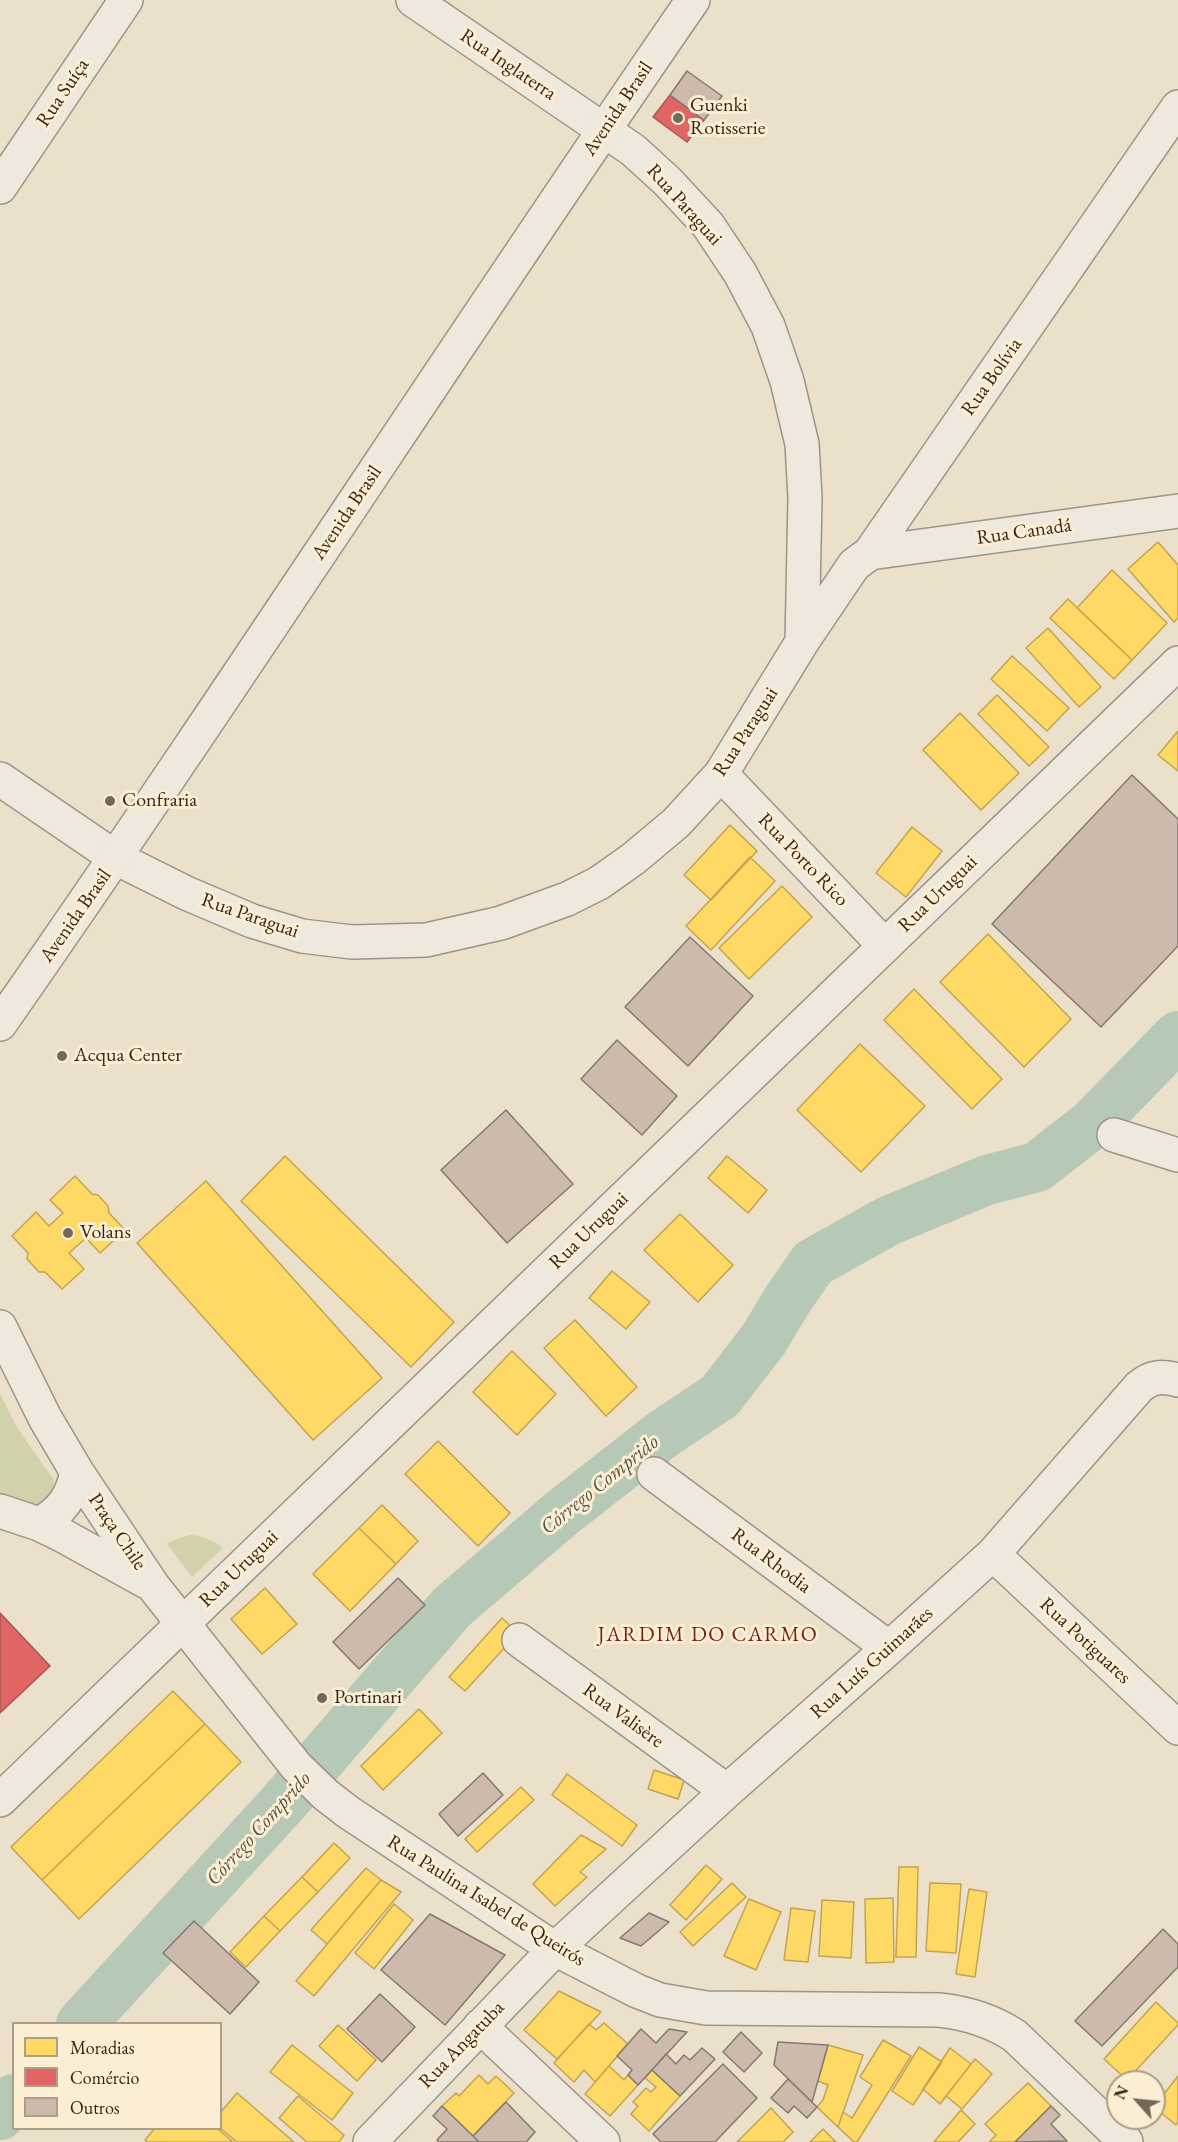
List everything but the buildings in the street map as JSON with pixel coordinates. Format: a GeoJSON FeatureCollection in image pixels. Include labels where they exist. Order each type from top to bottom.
{"type":"FeatureCollection","features":[{"type":"Feature","properties":{"kind":"street","name":"Rua Suíça"},"geometry":{"type":"LineString","coordinates":[[0,187],[126,0]]}},
{"type":"Feature","properties":{"kind":"street","name":"Rua Inglaterra"},"geometry":{"type":"LineString","coordinates":[[413,0],[603,130]]}},
{"type":"Feature","properties":{"kind":"street","name":"Avenida Brasil"},"geometry":{"type":"LineString","coordinates":[[0,1024],[116,858],[603,130],[693,0]]}},
{"type":"Feature","properties":{"kind":"street","name":"Rua Bolívia"},"geometry":{"type":"LineString","coordinates":[[802,642],[854,565],[870,553],[1178,107]]}},
{"type":"Feature","properties":{"kind":"street","name":"Rua Paraguai"},"geometry":{"type":"LineString","coordinates":[[0,779],[116,858],[186,893],[252,921],[302,936],[352,942],[426,940],[501,923],[567,899],[598,883],[633,859],[675,823],[721,774],[802,642],[806,498],[802,444],[787,381],[768,326],[740,273],[708,225],[667,181],[633,150],[603,130]]}},
{"type":"Feature","properties":{"kind":"street","name":"Rua Canadá"},"geometry":{"type":"LineString","coordinates":[[870,553],[1178,511]]}},
{"type":"Feature","properties":{"kind":"street","name":"Rua Uruguai"},"geometry":{"type":"LineString","coordinates":[[0,1800],[1178,663]]}},
{"type":"Feature","properties":{"kind":"street","name":"Rua Porto Rico"},"geometry":{"type":"LineString","coordinates":[[721,774],[885,946]]}},
{"type":"Feature","properties":{"kind":"street"},"geometry":{"type":"LineString","coordinates":[[1114,1135],[1178,1155]]}},
{"type":"Feature","properties":{"kind":"street","name":"Praça Chile"},"geometry":{"type":"LineString","coordinates":[[0,1327],[45,1418],[77,1472],[153,1586]]}},
{"type":"Feature","properties":{"kind":"street","name":"Rua Luís Guimarães"},"geometry":{"type":"LineString","coordinates":[[555,1949],[727,1791],[993,1554],[1139,1387],[1151,1378],[1166,1377],[1178,1380]]}},
{"type":"Feature","properties":{"kind":"street"},"geometry":{"type":"LineString","coordinates":[[39,1524],[51,1518],[61,1509],[72,1491],[77,1472]]}},
{"type":"Feature","properties":{"kind":"street","name":"Rua Rhodia"},"geometry":{"type":"LineString","coordinates":[[654,1474],[889,1648]]}},
{"type":"Feature","properties":{"kind":"street","name":"Praça Chile"},"geometry":{"type":"LineString","coordinates":[[0,1511],[39,1524],[60,1534],[153,1586]]}},
{"type":"Feature","properties":{"kind":"street","name":"Rua Potiguares"},"geometry":{"type":"LineString","coordinates":[[993,1554],[1178,1728]]}},
{"type":"Feature","properties":{"kind":"street","name":"Rua Paulina Isabel de Queirós"},"geometry":{"type":"LineString","coordinates":[[153,1586],[296,1766],[326,1795],[555,1949],[638,1991],[660,2000],[686,2006],[963,2012],[1000,2026],[1014,2036],[1126,2142]]}},
{"type":"Feature","properties":{"kind":"street","name":"Rua Valisère"},"geometry":{"type":"LineString","coordinates":[[519,1640],[727,1791]]}},
{"type":"Feature","properties":{"kind":"street","name":"Rua Angatuba"},"geometry":{"type":"LineString","coordinates":[[370,2142],[555,1949]]}},
{"type":"Feature","properties":{"kind":"street"},"geometry":{"type":"LineString","coordinates":[[480,2025],[603,2142]]}},
{"type":"Feature","properties":{"kind":"green space"},"geometry":{"type":"Polygon","coordinates":[[[0,1394],[18,1429],[54,1480],[53,1495],[35,1510],[0,1500],[0,1394]]]}},
{"type":"Feature","properties":{"kind":"green space"},"geometry":{"type":"Polygon","coordinates":[[[190,1535],[208,1539],[223,1548],[192,1577],[167,1544],[190,1535]]]}},
{"type":"Feature","properties":{"kind":"waterway","name":"Córrego Comprido"},"geometry":{"type":"LineString","coordinates":[[83,2022],[284,1802],[452,1607],[562,1513],[663,1434],[720,1396],[764,1339],[813,1263],[888,1221],[987,1180],[1037,1167],[1092,1124],[1178,1036]]}},
{"type":"Feature","properties":{"kind":"waterway","name":"Córrego Comprido"},"geometry":{"type":"LineString","coordinates":[[0,2115],[12,2101]]}},
{"type":"Feature","properties":{"kind":"place","name":"Guenki Rotisserie"},"geometry":{"type":"Point","coordinates":[678,118]}},
{"type":"Feature","properties":{"kind":"place","name":"Confraria"},"geometry":{"type":"Point","coordinates":[110,801]}},
{"type":"Feature","properties":{"kind":"place","name":"Acqua Center"},"geometry":{"type":"Point","coordinates":[62,1056]}},
{"type":"Feature","properties":{"kind":"place","name":"Volans"},"geometry":{"type":"Point","coordinates":[68,1233]}},
{"type":"Feature","properties":{"kind":"place","name":"Portinari"},"geometry":{"type":"Point","coordinates":[322,1698]}},
{"type":"Feature","properties":{"kind":"district","name":"JARDIM DO CARMO"},"geometry":{"type":"Point","coordinates":[708,1635]}}]}
